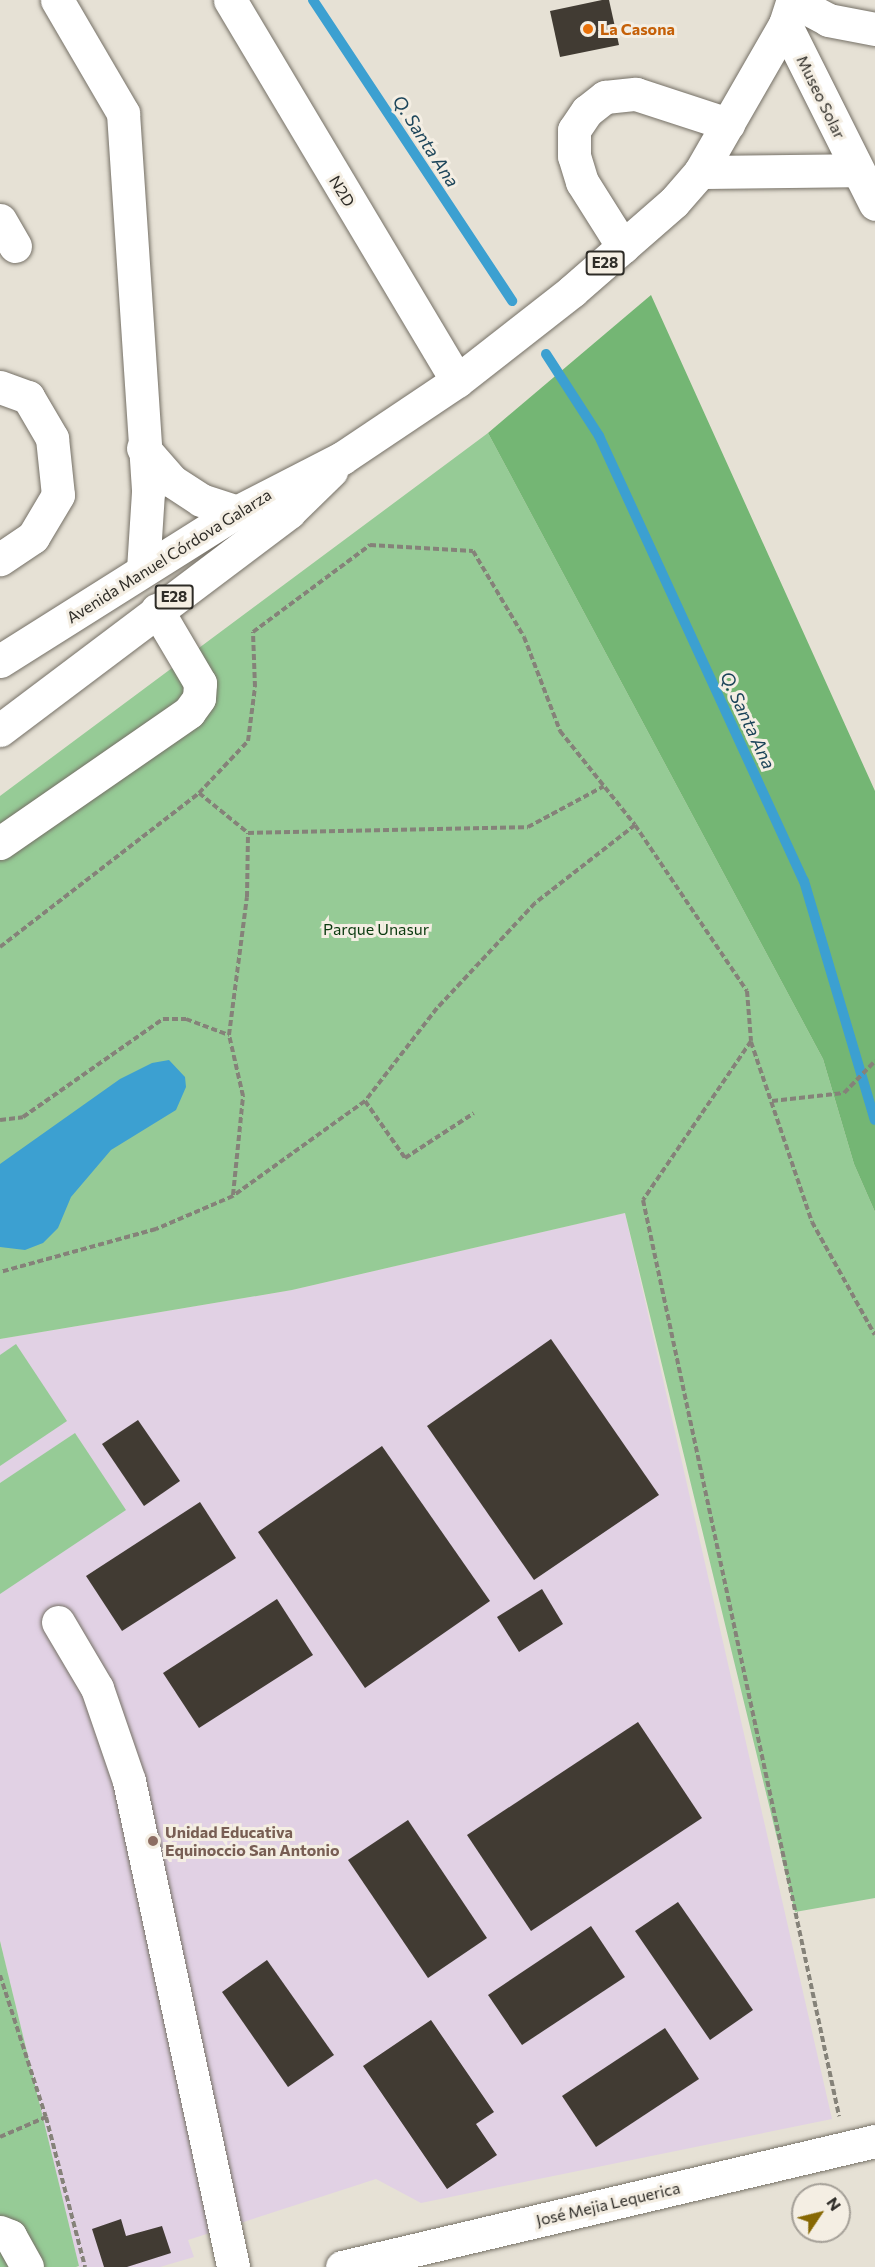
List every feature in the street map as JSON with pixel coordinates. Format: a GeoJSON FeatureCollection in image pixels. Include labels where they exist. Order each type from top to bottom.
{"type":"FeatureCollection","features":[{"type":"Feature","properties":{"kind":"main road"},"geometry":{"type":"LineString","coordinates":[[57,0],[123,113],[149,529],[143,570]]}},
{"type":"Feature","properties":{"kind":"main road","name":"N2D"},"geometry":{"type":"LineString","coordinates":[[230,0],[457,381]]}},
{"type":"Feature","properties":{"kind":"main road"},"geometry":{"type":"LineString","coordinates":[[790,9],[828,20],[875,29]]}},
{"type":"Feature","properties":{"kind":"main road","name":"Avenida Manuel Córdova Galarza"},"geometry":{"type":"LineString","coordinates":[[0,661],[237,512],[342,458],[457,381],[514,339],[623,247],[700,172],[790,9]]}},
{"type":"Feature","properties":{"kind":"main road","name":"Museo Solar"},"geometry":{"type":"LineString","coordinates":[[790,9],[857,170],[875,204]]}},
{"type":"Feature","properties":{"kind":"main road"},"geometry":{"type":"LineString","coordinates":[[623,247],[582,182],[574,156],[574,130],[587,111],[605,97],[636,94],[728,124]]}},
{"type":"Feature","properties":{"kind":"main road"},"geometry":{"type":"LineString","coordinates":[[700,172],[857,170]]}},
{"type":"Feature","properties":{"kind":"main road"},"geometry":{"type":"LineString","coordinates":[[0,387],[28,397],[52,438],[58,495],[33,537],[0,559]]}},
{"type":"Feature","properties":{"kind":"main road"},"geometry":{"type":"LineString","coordinates":[[143,448],[172,481],[201,500],[237,512]]}},
{"type":"Feature","properties":{"kind":"main road","name":"Avenida Manuel Córdova Galarza"},"geometry":{"type":"LineString","coordinates":[[0,730],[289,512],[342,458]]}},
{"type":"Feature","properties":{"kind":"main road"},"geometry":{"type":"LineString","coordinates":[[0,843],[189,712],[199,698],[200,682],[157,610]]}},
{"type":"Feature","properties":{"kind":"main road"},"geometry":{"type":"LineString","coordinates":[[58,1622],[97,1688],[129,1781],[233,2267]]}},
{"type":"Feature","properties":{"kind":"main road","name":"José Mejia Lequerica"},"geometry":{"type":"LineString","coordinates":[[342,2267],[861,2145]]}},
{"type":"Feature","properties":{"kind":"main road"},"geometry":{"type":"LineString","coordinates":[[0,2232],[10,2236],[27,2267]]}},
{"type":"Feature","properties":{"kind":"path"},"geometry":{"type":"LineString","coordinates":[[0,947],[199,793],[248,741],[255,687],[253,632],[370,545],[472,551],[524,637],[560,731],[635,825],[747,991],[751,1041],[812,1222],[875,1335]]}},
{"type":"Feature","properties":{"kind":"path"},"geometry":{"type":"LineString","coordinates":[[199,793],[248,833],[528,827],[604,786]]}},
{"type":"Feature","properties":{"kind":"path"},"geometry":{"type":"LineString","coordinates":[[0,1272],[156,1229],[233,1196],[365,1101],[437,1008],[535,903],[635,825]]}},
{"type":"Feature","properties":{"kind":"path"},"geometry":{"type":"LineString","coordinates":[[233,1196],[243,1096],[229,1035],[247,897],[248,833]]}},
{"type":"Feature","properties":{"kind":"path"},"geometry":{"type":"LineString","coordinates":[[0,1120],[23,1117],[163,1019],[186,1019],[229,1035]]}},
{"type":"Feature","properties":{"kind":"path"},"geometry":{"type":"LineString","coordinates":[[751,1041],[643,1200],[861,2145]]}},
{"type":"Feature","properties":{"kind":"path"},"geometry":{"type":"LineString","coordinates":[[772,1101],[844,1093],[875,1061]]}},
{"type":"Feature","properties":{"kind":"path"},"geometry":{"type":"LineString","coordinates":[[365,1101],[405,1158],[474,1113]]}},
{"type":"Feature","properties":{"kind":"path"},"geometry":{"type":"LineString","coordinates":[[0,1975],[46,2117],[85,2267]]}},
{"type":"Feature","properties":{"kind":"path"},"geometry":{"type":"LineString","coordinates":[[0,2137],[46,2117]]}},
{"type":"Feature","properties":{"kind":"shaded area"},"geometry":{"type":"Polygon","coordinates":[[[625,1213],[832,2119],[421,2203],[376,2179],[188,2240],[194,2257],[160,2267],[79,2267],[0,1941],[0,1339],[292,1290],[625,1213]]]}},
{"type":"Feature","properties":{"kind":"green space"},"geometry":{"type":"Polygon","coordinates":[[[651,295],[875,791],[875,1212],[854,1164],[823,1059],[488,433],[651,295]]]}},
{"type":"Feature","properties":{"kind":"green space","name":"Parque Unasur"},"geometry":{"type":"Polygon","coordinates":[[[488,433],[823,1059],[854,1164],[875,1212],[875,1898],[795,1912],[625,1213],[292,1290],[0,1339],[0,796],[488,433]]]}},
{"type":"Feature","properties":{"kind":"green space"},"geometry":{"type":"Polygon","coordinates":[[[16,1344],[67,1421],[0,1466],[0,1355],[16,1344]]]}},
{"type":"Feature","properties":{"kind":"green space"},"geometry":{"type":"Polygon","coordinates":[[[75,1433],[126,1510],[0,1594],[0,1483],[75,1433]]]}},
{"type":"Feature","properties":{"kind":"green space"},"geometry":{"type":"Polygon","coordinates":[[[0,1941],[79,2266],[76,2267],[0,2267],[0,1941]]]}},
{"type":"Feature","properties":{"kind":"water"},"geometry":{"type":"Polygon","coordinates":[[[169,1060],[185,1077],[186,1087],[176,1110],[111,1150],[71,1197],[58,1228],[43,1243],[25,1250],[0,1247],[0,1164],[120,1079],[152,1063],[169,1060]]]}},
{"type":"Feature","properties":{"kind":"building"},"geometry":{"type":"Polygon","coordinates":[[[609,0],[619,45],[560,57],[550,11],[609,0]]]}},
{"type":"Feature","properties":{"kind":"building"},"geometry":{"type":"Polygon","coordinates":[[[551,1339],[659,1495],[534,1580],[427,1426],[551,1339]]]}},
{"type":"Feature","properties":{"kind":"building"},"geometry":{"type":"Polygon","coordinates":[[[138,1420],[180,1481],[144,1506],[102,1444],[138,1420]]]}},
{"type":"Feature","properties":{"kind":"building"},"geometry":{"type":"Polygon","coordinates":[[[382,1446],[490,1601],[365,1688],[258,1532],[382,1446]]]}},
{"type":"Feature","properties":{"kind":"building"},"geometry":{"type":"Polygon","coordinates":[[[200,1502],[236,1558],[122,1631],[86,1576],[200,1502]]]}},
{"type":"Feature","properties":{"kind":"building"},"geometry":{"type":"Polygon","coordinates":[[[542,1589],[563,1624],[519,1652],[497,1617],[542,1589]]]}},
{"type":"Feature","properties":{"kind":"building"},"geometry":{"type":"Polygon","coordinates":[[[277,1599],[313,1655],[199,1728],[163,1673],[277,1599]]]}},
{"type":"Feature","properties":{"kind":"building"},"geometry":{"type":"Polygon","coordinates":[[[638,1722],[702,1818],[531,1931],[467,1835],[638,1722]]]}},
{"type":"Feature","properties":{"kind":"building"},"geometry":{"type":"Polygon","coordinates":[[[408,1820],[487,1938],[428,1978],[348,1860],[408,1820]]]}},
{"type":"Feature","properties":{"kind":"building"},"geometry":{"type":"Polygon","coordinates":[[[678,1902],[753,2010],[710,2040],[635,1931],[678,1902]]]}},
{"type":"Feature","properties":{"kind":"building"},"geometry":{"type":"Polygon","coordinates":[[[591,1926],[625,1977],[522,2045],[488,1995],[591,1926]]]}},
{"type":"Feature","properties":{"kind":"building"},"geometry":{"type":"Polygon","coordinates":[[[267,1960],[334,2055],[288,2087],[222,1992],[267,1960]]]}},
{"type":"Feature","properties":{"kind":"building"},"geometry":{"type":"Polygon","coordinates":[[[431,2020],[494,2112],[476,2124],[497,2155],[447,2189],[363,2066],[431,2020]]]}},
{"type":"Feature","properties":{"kind":"building"},"geometry":{"type":"Polygon","coordinates":[[[665,2028],[699,2079],[596,2147],[562,2096],[665,2028]]]}},
{"type":"Feature","properties":{"kind":"building"},"geometry":{"type":"Polygon","coordinates":[[[121,2219],[126,2236],[162,2226],[171,2253],[127,2267],[104,2267],[92,2229],[121,2219]]]}},
{"type":"Feature","properties":{"kind":"waterway","name":"Q. Santa Ana"},"geometry":{"type":"LineString","coordinates":[[313,0],[512,301]]}},
{"type":"Feature","properties":{"kind":"waterway","name":"Q. Santa Ana"},"geometry":{"type":"LineString","coordinates":[[546,354],[599,436],[804,881],[875,1120]]}},
{"type":"Feature","properties":{"kind":"place","name":"La Casona"},"geometry":{"type":"Point","coordinates":[588,29]}},
{"type":"Feature","properties":{"kind":"place","name":"Unidad Educativa Equinoccio San Antonio"},"geometry":{"type":"Point","coordinates":[153,1841]}}]}
